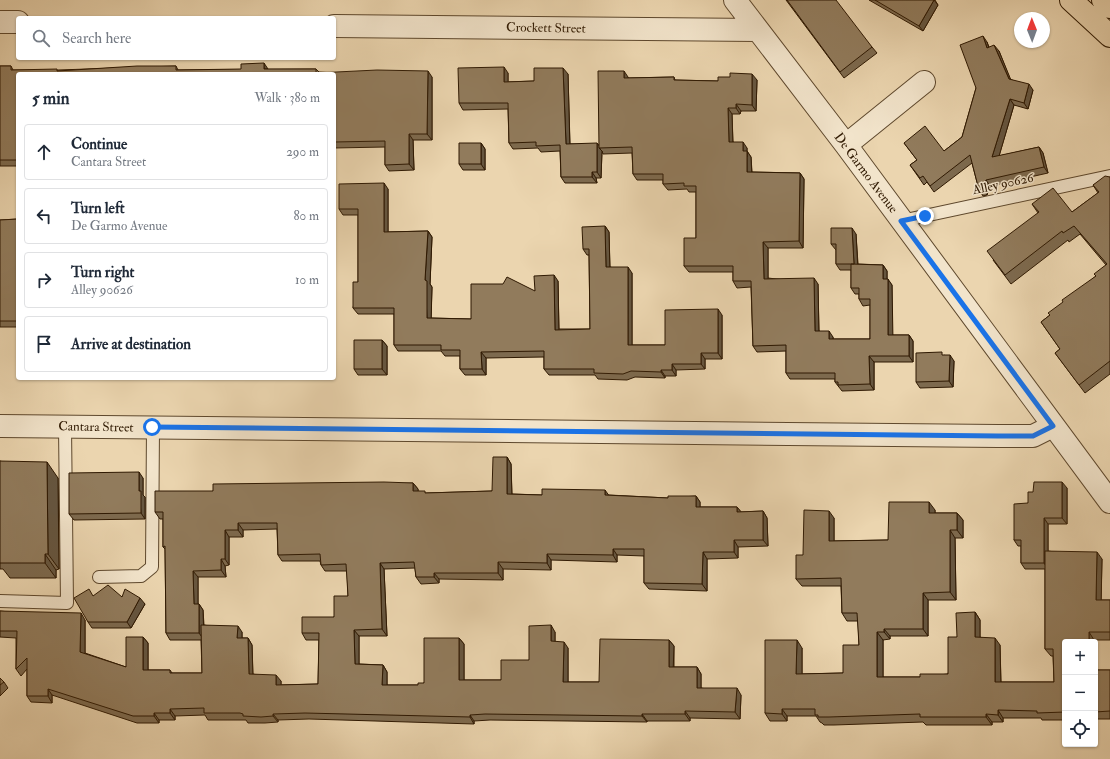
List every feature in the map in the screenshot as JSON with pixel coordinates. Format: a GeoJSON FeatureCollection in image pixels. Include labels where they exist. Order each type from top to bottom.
{"type":"FeatureCollection","features":[{"type":"Feature","properties":{"kind":"highway"},"geometry":{"type":"LineString","coordinates":[[1071,0],[1110,36]]}},
{"type":"Feature","properties":{"kind":"highway"},"geometry":{"type":"LineString","coordinates":[[1102,0],[1110,7]]}},
{"type":"Feature","properties":{"kind":"street","name":"De Garmo Avenue"},"geometry":{"type":"LineString","coordinates":[[735,0],[846,145],[1110,502]]}},
{"type":"Feature","properties":{"kind":"street"},"geometry":{"type":"LineString","coordinates":[[0,22],[16,22]]}},
{"type":"Feature","properties":{"kind":"street","name":"Crockett Street"},"geometry":{"type":"LineString","coordinates":[[336,26],[757,30]]}},
{"type":"Feature","properties":{"kind":"street"},"geometry":{"type":"LineString","coordinates":[[846,145],[924,82]]}},
{"type":"Feature","properties":{"kind":"street","name":"Cantara Street"},"geometry":{"type":"LineString","coordinates":[[0,426],[1033,436],[1053,426]]}},
{"type":"Feature","properties":{"kind":"lane","name":"Alley 90626"},"geometry":{"type":"LineString","coordinates":[[901,221],[1110,176]]}},
{"type":"Feature","properties":{"kind":"lane"},"geometry":{"type":"LineString","coordinates":[[0,601],[67,603],[65,426]]}},
{"type":"Feature","properties":{"kind":"lane"},"geometry":{"type":"LineString","coordinates":[[99,577],[141,576],[152,567],[152,427]]}},
{"type":"Feature","properties":{"kind":"building"},"geometry":{"type":"Polygon","coordinates":[[[787,0],[836,0],[872,47],[840,72],[787,0]]]}},
{"type":"Feature","properties":{"kind":"building"},"geometry":{"type":"Polygon","coordinates":[[[875,0],[934,0],[919,26],[875,0]]]}},
{"type":"Feature","properties":{"kind":"building"},"geometry":{"type":"Polygon","coordinates":[[[983,36],[987,48],[994,45],[1009,79],[1029,84],[1024,103],[1010,99],[992,157],[1039,147],[1044,167],[986,180],[983,189],[979,190],[970,155],[930,186],[923,176],[920,178],[910,165],[917,160],[904,143],[925,126],[944,151],[962,137],[976,88],[960,45],[983,36]]]}},
{"type":"Feature","properties":{"kind":"building"},"geometry":{"type":"Polygon","coordinates":[[[264,63],[264,69],[316,69],[316,72],[16,72],[16,160],[0,160],[0,66],[11,66],[11,70],[57,69],[57,71],[137,66],[176,66],[176,70],[241,69],[241,64],[264,63]]]}},
{"type":"Feature","properties":{"kind":"building"},"geometry":{"type":"Polygon","coordinates":[[[504,67],[504,82],[534,81],[534,68],[563,68],[566,144],[597,143],[597,172],[592,172],[592,177],[561,177],[560,145],[536,146],[536,142],[509,143],[508,103],[459,103],[458,68],[504,67]]]}},
{"type":"Feature","properties":{"kind":"building"},"geometry":{"type":"Polygon","coordinates":[[[377,70],[428,71],[427,134],[409,134],[409,164],[385,165],[385,141],[336,142],[336,72],[377,70]]]}},
{"type":"Feature","properties":{"kind":"building"},"geometry":{"type":"Polygon","coordinates":[[[598,71],[624,71],[624,78],[674,77],[674,80],[718,81],[718,77],[730,77],[730,73],[752,74],[752,105],[736,104],[736,108],[728,108],[729,142],[743,142],[743,151],[747,151],[747,172],[800,173],[799,241],[763,242],[764,279],[814,278],[815,331],[829,331],[829,339],[870,339],[870,299],[859,299],[859,288],[851,288],[851,264],[883,265],[883,279],[888,279],[888,335],[909,335],[909,356],[869,356],[870,384],[838,385],[838,382],[835,382],[835,373],[786,373],[786,345],[753,346],[751,281],[733,281],[733,266],[684,266],[684,238],[696,238],[696,186],[684,186],[684,183],[663,184],[663,174],[633,174],[632,147],[599,148],[598,71]]]}},
{"type":"Feature","properties":{"kind":"building"},"geometry":{"type":"Polygon","coordinates":[[[459,143],[481,143],[481,164],[459,164],[459,143]]]}},
{"type":"Feature","properties":{"kind":"building"},"geometry":{"type":"Polygon","coordinates":[[[1105,176],[1110,177],[1110,361],[1079,385],[1055,353],[1060,349],[1041,322],[1050,315],[1048,313],[1063,302],[1062,300],[1096,276],[1094,274],[1107,264],[1074,226],[1063,233],[1062,231],[1005,275],[987,251],[1039,212],[1032,204],[1053,188],[1072,212],[1099,192],[1093,185],[1105,176]]]}},
{"type":"Feature","properties":{"kind":"building"},"geometry":{"type":"Polygon","coordinates":[[[384,183],[384,232],[428,231],[425,280],[427,281],[427,318],[471,319],[471,284],[503,284],[507,277],[535,291],[534,276],[554,275],[555,330],[590,329],[589,249],[583,249],[582,227],[605,226],[606,267],[628,267],[628,345],[665,345],[665,310],[718,309],[718,353],[701,353],[701,364],[672,364],[672,370],[661,370],[661,372],[631,371],[623,374],[594,373],[594,369],[544,369],[544,351],[481,352],[482,369],[460,369],[460,350],[441,350],[441,345],[394,345],[394,308],[353,308],[353,282],[358,282],[358,209],[339,209],[339,184],[384,183]]]}},
{"type":"Feature","properties":{"kind":"building"},"geometry":{"type":"Polygon","coordinates":[[[16,219],[16,321],[0,321],[0,220],[16,219]]]}},
{"type":"Feature","properties":{"kind":"building"},"geometry":{"type":"Polygon","coordinates":[[[831,228],[852,228],[854,264],[836,264],[836,244],[831,244],[831,228]]]}},
{"type":"Feature","properties":{"kind":"building"},"geometry":{"type":"Polygon","coordinates":[[[354,340],[382,340],[382,369],[354,369],[354,340]]]}},
{"type":"Feature","properties":{"kind":"building"},"geometry":{"type":"Polygon","coordinates":[[[942,352],[942,355],[950,355],[949,381],[916,382],[916,353],[942,352]]]}},
{"type":"Feature","properties":{"kind":"building"},"geometry":{"type":"Polygon","coordinates":[[[493,457],[507,457],[507,494],[542,495],[542,489],[605,490],[605,495],[668,498],[668,496],[696,496],[696,507],[737,507],[737,512],[763,511],[763,540],[734,540],[734,552],[703,552],[702,584],[644,583],[644,549],[613,549],[613,555],[547,554],[547,563],[498,562],[498,573],[434,573],[434,577],[416,577],[414,562],[380,563],[382,629],[354,630],[355,664],[383,665],[382,685],[418,685],[418,683],[424,683],[424,638],[459,638],[459,680],[501,680],[501,660],[529,660],[529,626],[551,625],[551,641],[564,642],[563,682],[599,682],[600,639],[669,640],[669,667],[697,667],[697,688],[737,688],[735,712],[685,711],[685,714],[642,714],[642,716],[485,714],[470,715],[470,717],[305,713],[273,714],[273,716],[261,717],[243,716],[243,714],[240,713],[204,713],[204,708],[170,709],[170,713],[154,713],[154,716],[133,716],[48,689],[48,696],[27,696],[27,658],[16,669],[17,631],[0,631],[0,611],[81,613],[80,652],[126,667],[126,637],[143,637],[143,670],[170,670],[170,673],[202,673],[201,625],[238,626],[237,638],[248,638],[249,674],[276,675],[276,685],[318,684],[319,633],[302,633],[302,617],[334,617],[334,596],[348,596],[346,564],[321,565],[320,554],[278,555],[277,523],[238,523],[238,530],[225,530],[225,559],[221,559],[221,570],[193,571],[194,604],[199,604],[199,633],[166,633],[163,512],[155,512],[155,491],[213,491],[213,484],[384,482],[413,483],[413,491],[425,491],[425,493],[492,491],[493,457]]]}},
{"type":"Feature","properties":{"kind":"building"},"geometry":{"type":"Polygon","coordinates":[[[0,461],[47,462],[48,554],[45,554],[45,563],[0,563],[0,461]]]}},
{"type":"Feature","properties":{"kind":"building"},"geometry":{"type":"Polygon","coordinates":[[[139,472],[141,513],[69,514],[69,473],[139,472]]]}},
{"type":"Feature","properties":{"kind":"building"},"geometry":{"type":"Polygon","coordinates":[[[1034,482],[1062,482],[1062,518],[1044,518],[1044,563],[1021,563],[1021,540],[1014,540],[1014,504],[1028,503],[1028,492],[1033,492],[1034,482]]]}},
{"type":"Feature","properties":{"kind":"building"},"geometry":{"type":"Polygon","coordinates":[[[889,502],[929,502],[929,513],[957,513],[957,530],[950,530],[950,592],[923,593],[923,629],[884,629],[884,632],[877,632],[877,677],[920,677],[920,674],[948,674],[948,637],[957,637],[956,613],[975,612],[975,637],[995,638],[995,682],[1054,682],[1053,649],[1045,649],[1045,551],[1097,552],[1096,600],[1110,600],[1110,632],[1089,632],[1089,639],[1062,639],[1062,712],[1037,713],[1037,711],[998,710],[998,715],[986,714],[986,717],[920,717],[920,714],[818,717],[818,715],[815,715],[815,709],[782,709],[782,714],[765,713],[765,640],[797,640],[796,674],[843,673],[843,645],[859,645],[857,613],[842,613],[841,578],[796,579],[796,555],[803,555],[804,510],[829,511],[829,541],[888,540],[889,502]]]}},
{"type":"Feature","properties":{"kind":"building"},"geometry":{"type":"Polygon","coordinates":[[[108,585],[122,597],[125,589],[140,598],[127,622],[88,622],[74,598],[89,589],[93,596],[108,585]]]}},
{"type":"Feature","properties":{"kind":"building"},"geometry":{"type":"Polygon","coordinates":[[[1098,670],[1110,670],[1110,711],[1098,712],[1098,670]]]}},
{"type":"Feature","properties":{"kind":"building"},"geometry":{"type":"Polygon","coordinates":[[[0,678],[4,682],[0,685],[0,678]]]}},
{"type":"Feature","properties":{"kind":"route"},"geometry":{"type":"LineString","coordinates":[[152,427],[1033,436],[1053,426],[901,221],[925,216]]}}]}
